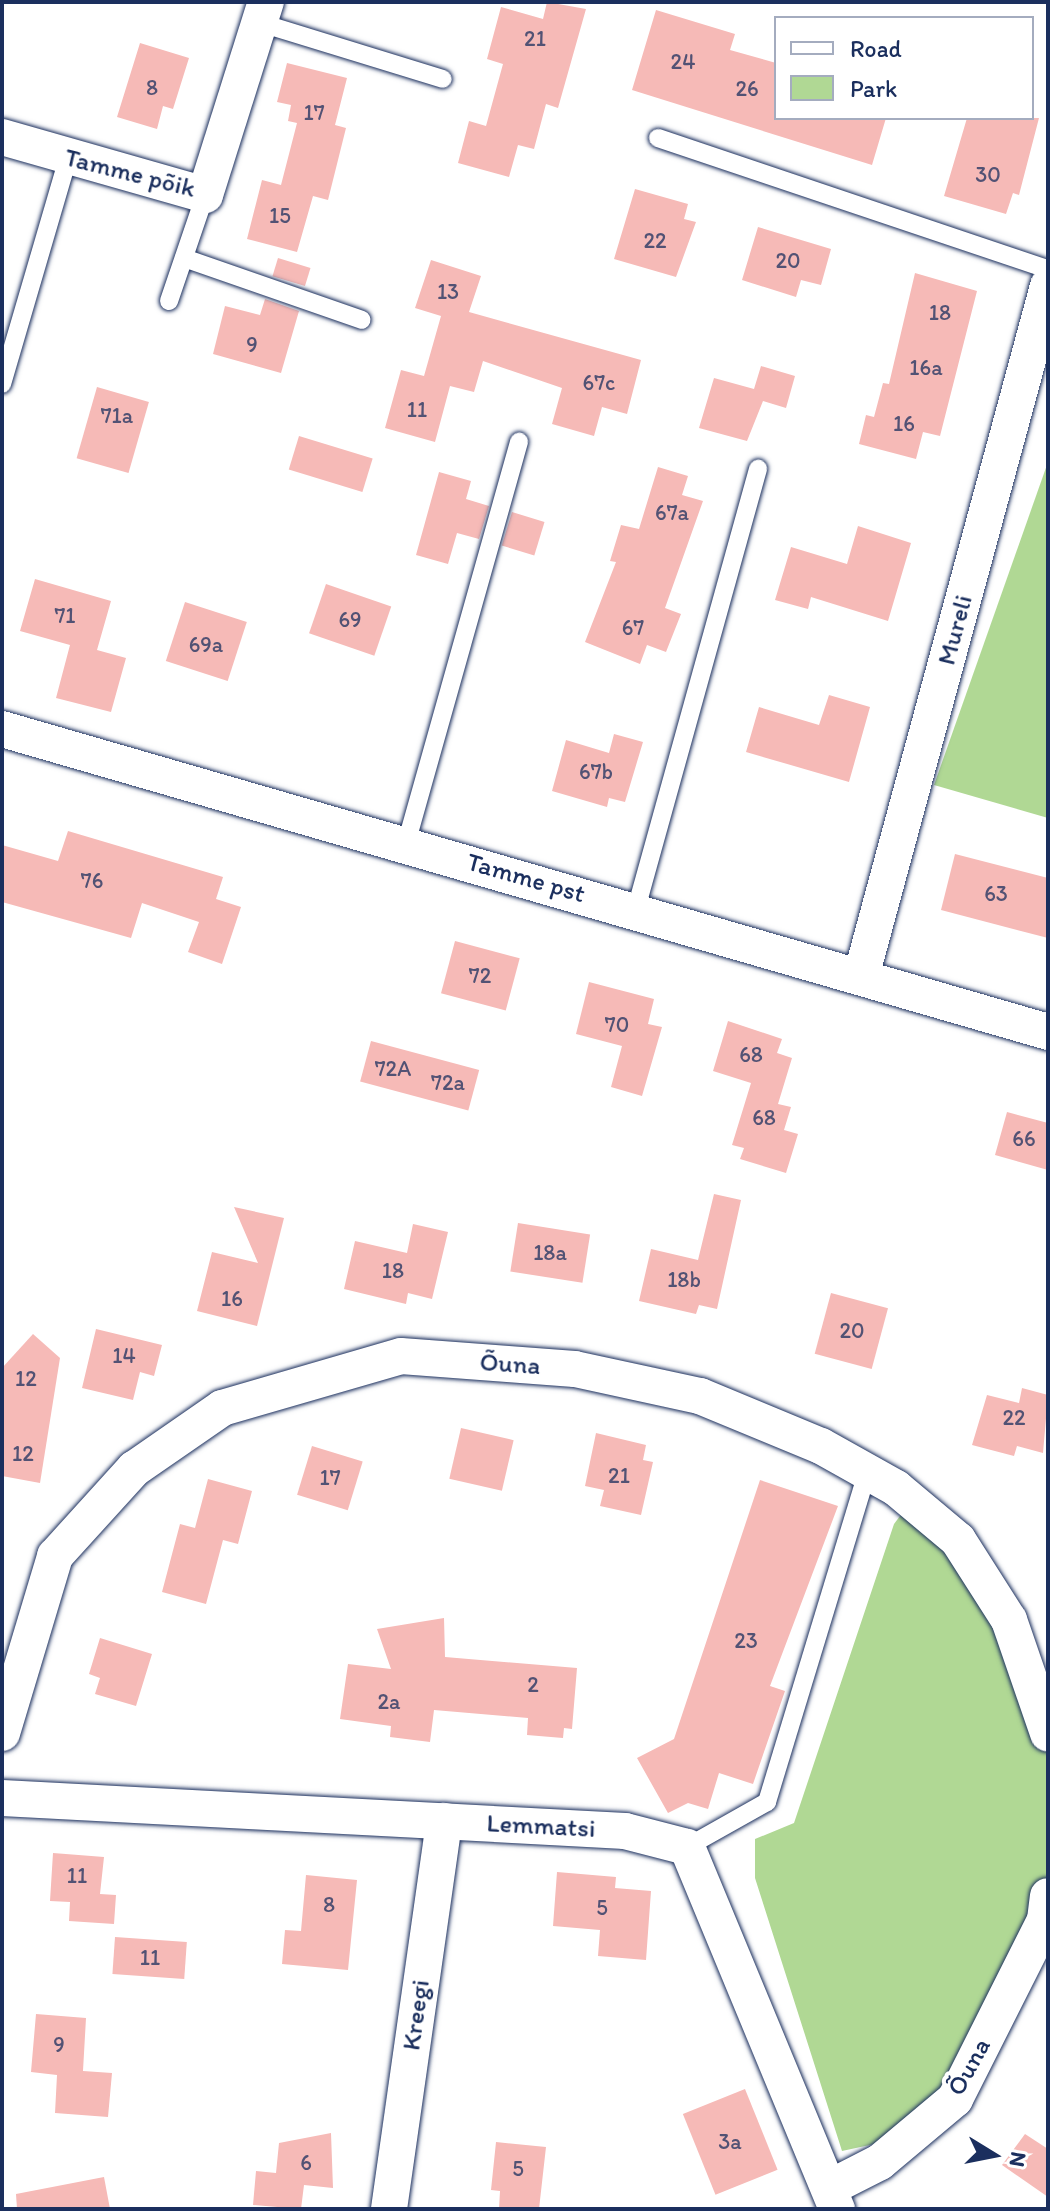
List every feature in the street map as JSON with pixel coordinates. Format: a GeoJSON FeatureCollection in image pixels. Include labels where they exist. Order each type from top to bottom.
{"type":"FeatureCollection","features":[{"type":"Feature","properties":{"kind":"street","name":"Tamme põik"},"geometry":{"type":"LineString","coordinates":[[2,137],[205,195],[264,12]]}},
{"type":"Feature","properties":{"kind":"street","name":"Mureli"},"geometry":{"type":"LineString","coordinates":[[862,973],[1048,286]]}},
{"type":"Feature","properties":{"kind":"street","name":"Tamme pst"},"geometry":{"type":"LineString","coordinates":[[2,729],[862,973],[1048,1032]]}},
{"type":"Feature","properties":{"kind":"street","name":"Õuna"},"geometry":{"type":"LineString","coordinates":[[2,1733],[55,1556],[134,1469],[222,1408],[314,1377],[401,1356],[575,1369],[700,1396],[867,1472],[958,1540],[1009,1620],[1048,1733]]}},
{"type":"Feature","properties":{"kind":"street","name":"Lemmatsi"},"geometry":{"type":"LineString","coordinates":[[2,1798],[625,1831],[687,1847]]}},
{"type":"Feature","properties":{"kind":"street","name":"Kreegi"},"geometry":{"type":"LineString","coordinates":[[389,2209],[444,1821]]}},
{"type":"Feature","properties":{"kind":"street"},"geometry":{"type":"LineString","coordinates":[[687,1847],[833,2199]]}},
{"type":"Feature","properties":{"kind":"street","name":"Õuna"},"geometry":{"type":"LineString","coordinates":[[833,2199],[955,2099],[1045,1920],[1048,1896]]}},
{"type":"Feature","properties":{"kind":"lane"},"geometry":{"type":"LineString","coordinates":[[264,12],[443,79]]}},
{"type":"Feature","properties":{"kind":"lane"},"geometry":{"type":"LineString","coordinates":[[658,138],[1048,269]]}},
{"type":"Feature","properties":{"kind":"lane"},"geometry":{"type":"LineString","coordinates":[[2,384],[68,158]]}},
{"type":"Feature","properties":{"kind":"lane"},"geometry":{"type":"LineString","coordinates":[[169,301],[205,195]]}},
{"type":"Feature","properties":{"kind":"lane"},"geometry":{"type":"LineString","coordinates":[[184,258],[362,320]]}},
{"type":"Feature","properties":{"kind":"lane"},"geometry":{"type":"LineString","coordinates":[[406,844],[519,442]]}},
{"type":"Feature","properties":{"kind":"lane"},"geometry":{"type":"LineString","coordinates":[[636,909],[758,469]]}},
{"type":"Feature","properties":{"kind":"lane"},"geometry":{"type":"LineString","coordinates":[[687,1847],[767,1802],[867,1472]]}},
{"type":"Feature","properties":{"kind":"green space"},"geometry":{"type":"Polygon","coordinates":[[[1048,462],[1048,818],[934,785],[1048,462]]]}},
{"type":"Feature","properties":{"kind":"green space"},"geometry":{"type":"Polygon","coordinates":[[[912,1500],[943,1527],[1048,1738],[1048,1900],[974,2071],[879,2143],[842,2151],[755,1878],[755,1839],[794,1823],[894,1524],[912,1500]]]}},
{"type":"Feature","properties":{"kind":"building"},"geometry":{"type":"Polygon","coordinates":[[[547,2],[586,9],[558,108],[546,104],[534,149],[518,145],[509,177],[458,163],[469,121],[486,126],[503,64],[487,59],[501,7],[543,19],[547,2]]]}},
{"type":"Feature","properties":{"kind":"building"},"geometry":{"type":"Polygon","coordinates":[[[656,10],[735,34],[730,50],[774,62],[774,120],[885,120],[872,165],[632,90],[656,10]]]}},
{"type":"Feature","properties":{"kind":"building"},"geometry":{"type":"Polygon","coordinates":[[[140,43],[189,58],[173,109],[163,106],[157,129],[117,117],[140,43]]]}},
{"type":"Feature","properties":{"kind":"building"},"geometry":{"type":"Polygon","coordinates":[[[287,63],[347,78],[335,125],[346,128],[328,200],[313,196],[297,252],[247,239],[262,180],[281,185],[297,123],[288,121],[291,105],[277,102],[287,63]]]}},
{"type":"Feature","properties":{"kind":"building"},"geometry":{"type":"Polygon","coordinates":[[[1039,118],[1019,195],[1013,193],[1006,214],[944,196],[966,120],[1039,118]]]}},
{"type":"Feature","properties":{"kind":"building"},"geometry":{"type":"Polygon","coordinates":[[[635,189],[688,204],[684,219],[696,222],[676,277],[614,259],[635,189]]]}},
{"type":"Feature","properties":{"kind":"building"},"geometry":{"type":"Polygon","coordinates":[[[758,227],[831,249],[821,285],[801,280],[796,297],[742,280],[758,227]]]}},
{"type":"Feature","properties":{"kind":"building"},"geometry":{"type":"Polygon","coordinates":[[[278,258],[311,268],[305,286],[272,276],[278,258]]]}},
{"type":"Feature","properties":{"kind":"building"},"geometry":{"type":"Polygon","coordinates":[[[431,260],[481,276],[469,312],[641,360],[627,414],[602,407],[594,436],[552,424],[562,388],[483,361],[474,392],[450,386],[435,442],[385,428],[401,370],[424,376],[441,316],[415,308],[431,260]]]}},
{"type":"Feature","properties":{"kind":"building"},"geometry":{"type":"Polygon","coordinates":[[[915,273],[977,291],[940,436],[923,432],[916,459],[859,444],[866,415],[874,417],[883,383],[889,384],[915,273]]]}},
{"type":"Feature","properties":{"kind":"building"},"geometry":{"type":"Polygon","coordinates":[[[265,299],[299,311],[281,373],[213,354],[225,306],[260,315],[265,299]]]}},
{"type":"Feature","properties":{"kind":"building"},"geometry":{"type":"Polygon","coordinates":[[[761,366],[795,376],[786,408],[763,401],[747,441],[699,428],[714,378],[754,389],[761,366]]]}},
{"type":"Feature","properties":{"kind":"building"},"geometry":{"type":"Polygon","coordinates":[[[97,387],[149,402],[129,473],[77,458],[97,387]]]}},
{"type":"Feature","properties":{"kind":"building"},"geometry":{"type":"Polygon","coordinates":[[[299,436],[373,459],[362,492],[289,469],[299,436]]]}},
{"type":"Feature","properties":{"kind":"building"},"geometry":{"type":"Polygon","coordinates":[[[658,467],[688,476],[682,495],[703,501],[665,608],[681,614],[666,652],[647,645],[640,664],[585,642],[616,562],[610,561],[621,525],[639,529],[658,467]]]}},
{"type":"Feature","properties":{"kind":"building"},"geometry":{"type":"Polygon","coordinates":[[[439,472],[471,481],[466,499],[489,506],[479,539],[457,533],[448,564],[416,555],[439,472]]]}},
{"type":"Feature","properties":{"kind":"building"},"geometry":{"type":"Polygon","coordinates":[[[512,512],[545,522],[534,555],[502,545],[512,512]]]}},
{"type":"Feature","properties":{"kind":"building"},"geometry":{"type":"Polygon","coordinates":[[[858,526],[911,543],[888,621],[811,597],[808,609],[775,600],[791,547],[847,564],[858,526]]]}},
{"type":"Feature","properties":{"kind":"building"},"geometry":{"type":"Polygon","coordinates":[[[35,579],[111,601],[97,650],[126,658],[111,712],[56,698],[70,645],[20,631],[35,579]]]}},
{"type":"Feature","properties":{"kind":"building"},"geometry":{"type":"Polygon","coordinates":[[[326,584],[391,606],[374,656],[309,633],[326,584]]]}},
{"type":"Feature","properties":{"kind":"building"},"geometry":{"type":"Polygon","coordinates":[[[185,602],[247,622],[228,681],[166,661],[185,602]]]}},
{"type":"Feature","properties":{"kind":"building"},"geometry":{"type":"Polygon","coordinates":[[[829,695],[870,707],[849,782],[746,752],[759,707],[819,725],[829,695]]]}},
{"type":"Feature","properties":{"kind":"building"},"geometry":{"type":"Polygon","coordinates":[[[614,734],[643,742],[625,802],[609,798],[607,807],[552,791],[566,740],[609,753],[614,734]]]}},
{"type":"Feature","properties":{"kind":"building"},"geometry":{"type":"Polygon","coordinates":[[[68,831],[223,877],[216,899],[241,907],[222,964],[188,952],[199,922],[142,903],[131,938],[2,902],[2,845],[58,861],[68,831]]]}},
{"type":"Feature","properties":{"kind":"building"},"geometry":{"type":"Polygon","coordinates":[[[955,854],[1048,878],[1048,938],[941,910],[955,854]]]}},
{"type":"Feature","properties":{"kind":"building"},"geometry":{"type":"Polygon","coordinates":[[[455,941],[520,958],[506,1011],[441,993],[455,941]]]}},
{"type":"Feature","properties":{"kind":"building"},"geometry":{"type":"Polygon","coordinates":[[[589,982],[654,999],[648,1024],[662,1027],[642,1096],[611,1087],[622,1046],[576,1034],[589,982]]]}},
{"type":"Feature","properties":{"kind":"building"},"geometry":{"type":"Polygon","coordinates":[[[728,1021],[782,1039],[777,1053],[792,1058],[778,1104],[791,1107],[784,1130],[798,1134],[786,1173],[740,1159],[744,1148],[732,1145],[751,1083],[713,1071],[728,1021]]]}},
{"type":"Feature","properties":{"kind":"building"},"geometry":{"type":"Polygon","coordinates":[[[371,1041],[479,1070],[468,1111],[360,1082],[371,1041]]]}},
{"type":"Feature","properties":{"kind":"building"},"geometry":{"type":"Polygon","coordinates":[[[1007,1112],[1048,1123],[1048,1170],[995,1155],[1007,1112]]]}},
{"type":"Feature","properties":{"kind":"building"},"geometry":{"type":"Polygon","coordinates":[[[714,1194],[741,1200],[717,1309],[699,1305],[696,1314],[639,1301],[651,1249],[698,1260],[714,1194]]]}},
{"type":"Feature","properties":{"kind":"building"},"geometry":{"type":"Polygon","coordinates":[[[234,1207],[284,1218],[257,1326],[197,1311],[212,1252],[258,1263],[234,1207]]]}},
{"type":"Feature","properties":{"kind":"building"},"geometry":{"type":"Polygon","coordinates":[[[518,1223],[590,1234],[582,1283],[510,1271],[518,1223]]]}},
{"type":"Feature","properties":{"kind":"building"},"geometry":{"type":"Polygon","coordinates":[[[413,1224],[448,1232],[432,1299],[408,1293],[406,1304],[344,1289],[355,1241],[407,1253],[413,1224]]]}},
{"type":"Feature","properties":{"kind":"building"},"geometry":{"type":"Polygon","coordinates":[[[831,1293],[888,1308],[872,1369],[815,1354],[831,1293]]]}},
{"type":"Feature","properties":{"kind":"building"},"geometry":{"type":"Polygon","coordinates":[[[96,1329],[162,1345],[154,1376],[140,1372],[133,1400],[82,1388],[96,1329]]]}},
{"type":"Feature","properties":{"kind":"building"},"geometry":{"type":"Polygon","coordinates":[[[33,1334],[60,1358],[40,1483],[2,1476],[2,1368],[33,1334]]]}},
{"type":"Feature","properties":{"kind":"building"},"geometry":{"type":"Polygon","coordinates":[[[1022,1388],[1048,1395],[1043,1453],[1017,1446],[1014,1456],[972,1445],[987,1395],[1019,1403],[1022,1388]]]}},
{"type":"Feature","properties":{"kind":"building"},"geometry":{"type":"Polygon","coordinates":[[[461,1428],[514,1440],[502,1491],[449,1479],[461,1428]]]}},
{"type":"Feature","properties":{"kind":"building"},"geometry":{"type":"Polygon","coordinates":[[[596,1433],[646,1445],[643,1460],[653,1462],[641,1515],[600,1506],[604,1490],[585,1486],[596,1433]]]}},
{"type":"Feature","properties":{"kind":"building"},"geometry":{"type":"Polygon","coordinates":[[[312,1446],[363,1461],[348,1510],[297,1495],[312,1446]]]}},
{"type":"Feature","properties":{"kind":"building"},"geometry":{"type":"Polygon","coordinates":[[[208,1479],[252,1491],[238,1544],[223,1540],[206,1604],[162,1592],[180,1524],[195,1528],[208,1479]]]}},
{"type":"Feature","properties":{"kind":"building"},"geometry":{"type":"Polygon","coordinates":[[[760,1480],[838,1506],[770,1686],[785,1691],[753,1784],[719,1773],[708,1809],[688,1803],[668,1813],[637,1758],[674,1739],[760,1480]]]}},
{"type":"Feature","properties":{"kind":"building"},"geometry":{"type":"Polygon","coordinates":[[[444,1618],[445,1657],[577,1668],[572,1729],[564,1728],[563,1738],[527,1735],[528,1718],[434,1710],[430,1742],[390,1737],[391,1726],[340,1719],[348,1664],[391,1669],[377,1629],[444,1618]]]}},
{"type":"Feature","properties":{"kind":"building"},"geometry":{"type":"Polygon","coordinates":[[[100,1638],[152,1654],[136,1706],[95,1694],[100,1678],[89,1674],[100,1638]]]}},
{"type":"Feature","properties":{"kind":"building"},"geometry":{"type":"Polygon","coordinates":[[[53,1853],[104,1857],[100,1894],[116,1895],[114,1924],[69,1921],[70,1902],[50,1901],[53,1853]]]}},
{"type":"Feature","properties":{"kind":"building"},"geometry":{"type":"Polygon","coordinates":[[[557,1872],[616,1877],[615,1888],[651,1891],[646,1960],[598,1956],[600,1930],[553,1926],[557,1872]]]}},
{"type":"Feature","properties":{"kind":"building"},"geometry":{"type":"Polygon","coordinates":[[[306,1875],[357,1880],[348,1970],[282,1964],[285,1930],[301,1931],[306,1875]]]}},
{"type":"Feature","properties":{"kind":"building"},"geometry":{"type":"Polygon","coordinates":[[[115,1937],[187,1942],[184,1979],[112,1974],[115,1937]]]}},
{"type":"Feature","properties":{"kind":"building"},"geometry":{"type":"Polygon","coordinates":[[[36,2014],[86,2018],[83,2071],[112,2073],[108,2117],[55,2113],[57,2075],[31,2072],[36,2014]]]}},
{"type":"Feature","properties":{"kind":"building"},"geometry":{"type":"Polygon","coordinates":[[[745,2089],[778,2170],[715,2195],[683,2114],[745,2089]]]}},
{"type":"Feature","properties":{"kind":"building"},"geometry":{"type":"Polygon","coordinates":[[[331,2133],[333,2188],[304,2185],[301,2209],[253,2205],[256,2171],[276,2173],[279,2143],[331,2133]]]}},
{"type":"Feature","properties":{"kind":"building"},"geometry":{"type":"Polygon","coordinates":[[[1025,2134],[1048,2149],[1048,2197],[1002,2165],[1025,2134]]]}},
{"type":"Feature","properties":{"kind":"building"},"geometry":{"type":"Polygon","coordinates":[[[496,2142],[546,2147],[539,2209],[499,2209],[500,2191],[491,2190],[496,2142]]]}},
{"type":"Feature","properties":{"kind":"building"},"geometry":{"type":"Polygon","coordinates":[[[104,2177],[110,2209],[17,2209],[16,2194],[104,2177]]]}}]}
